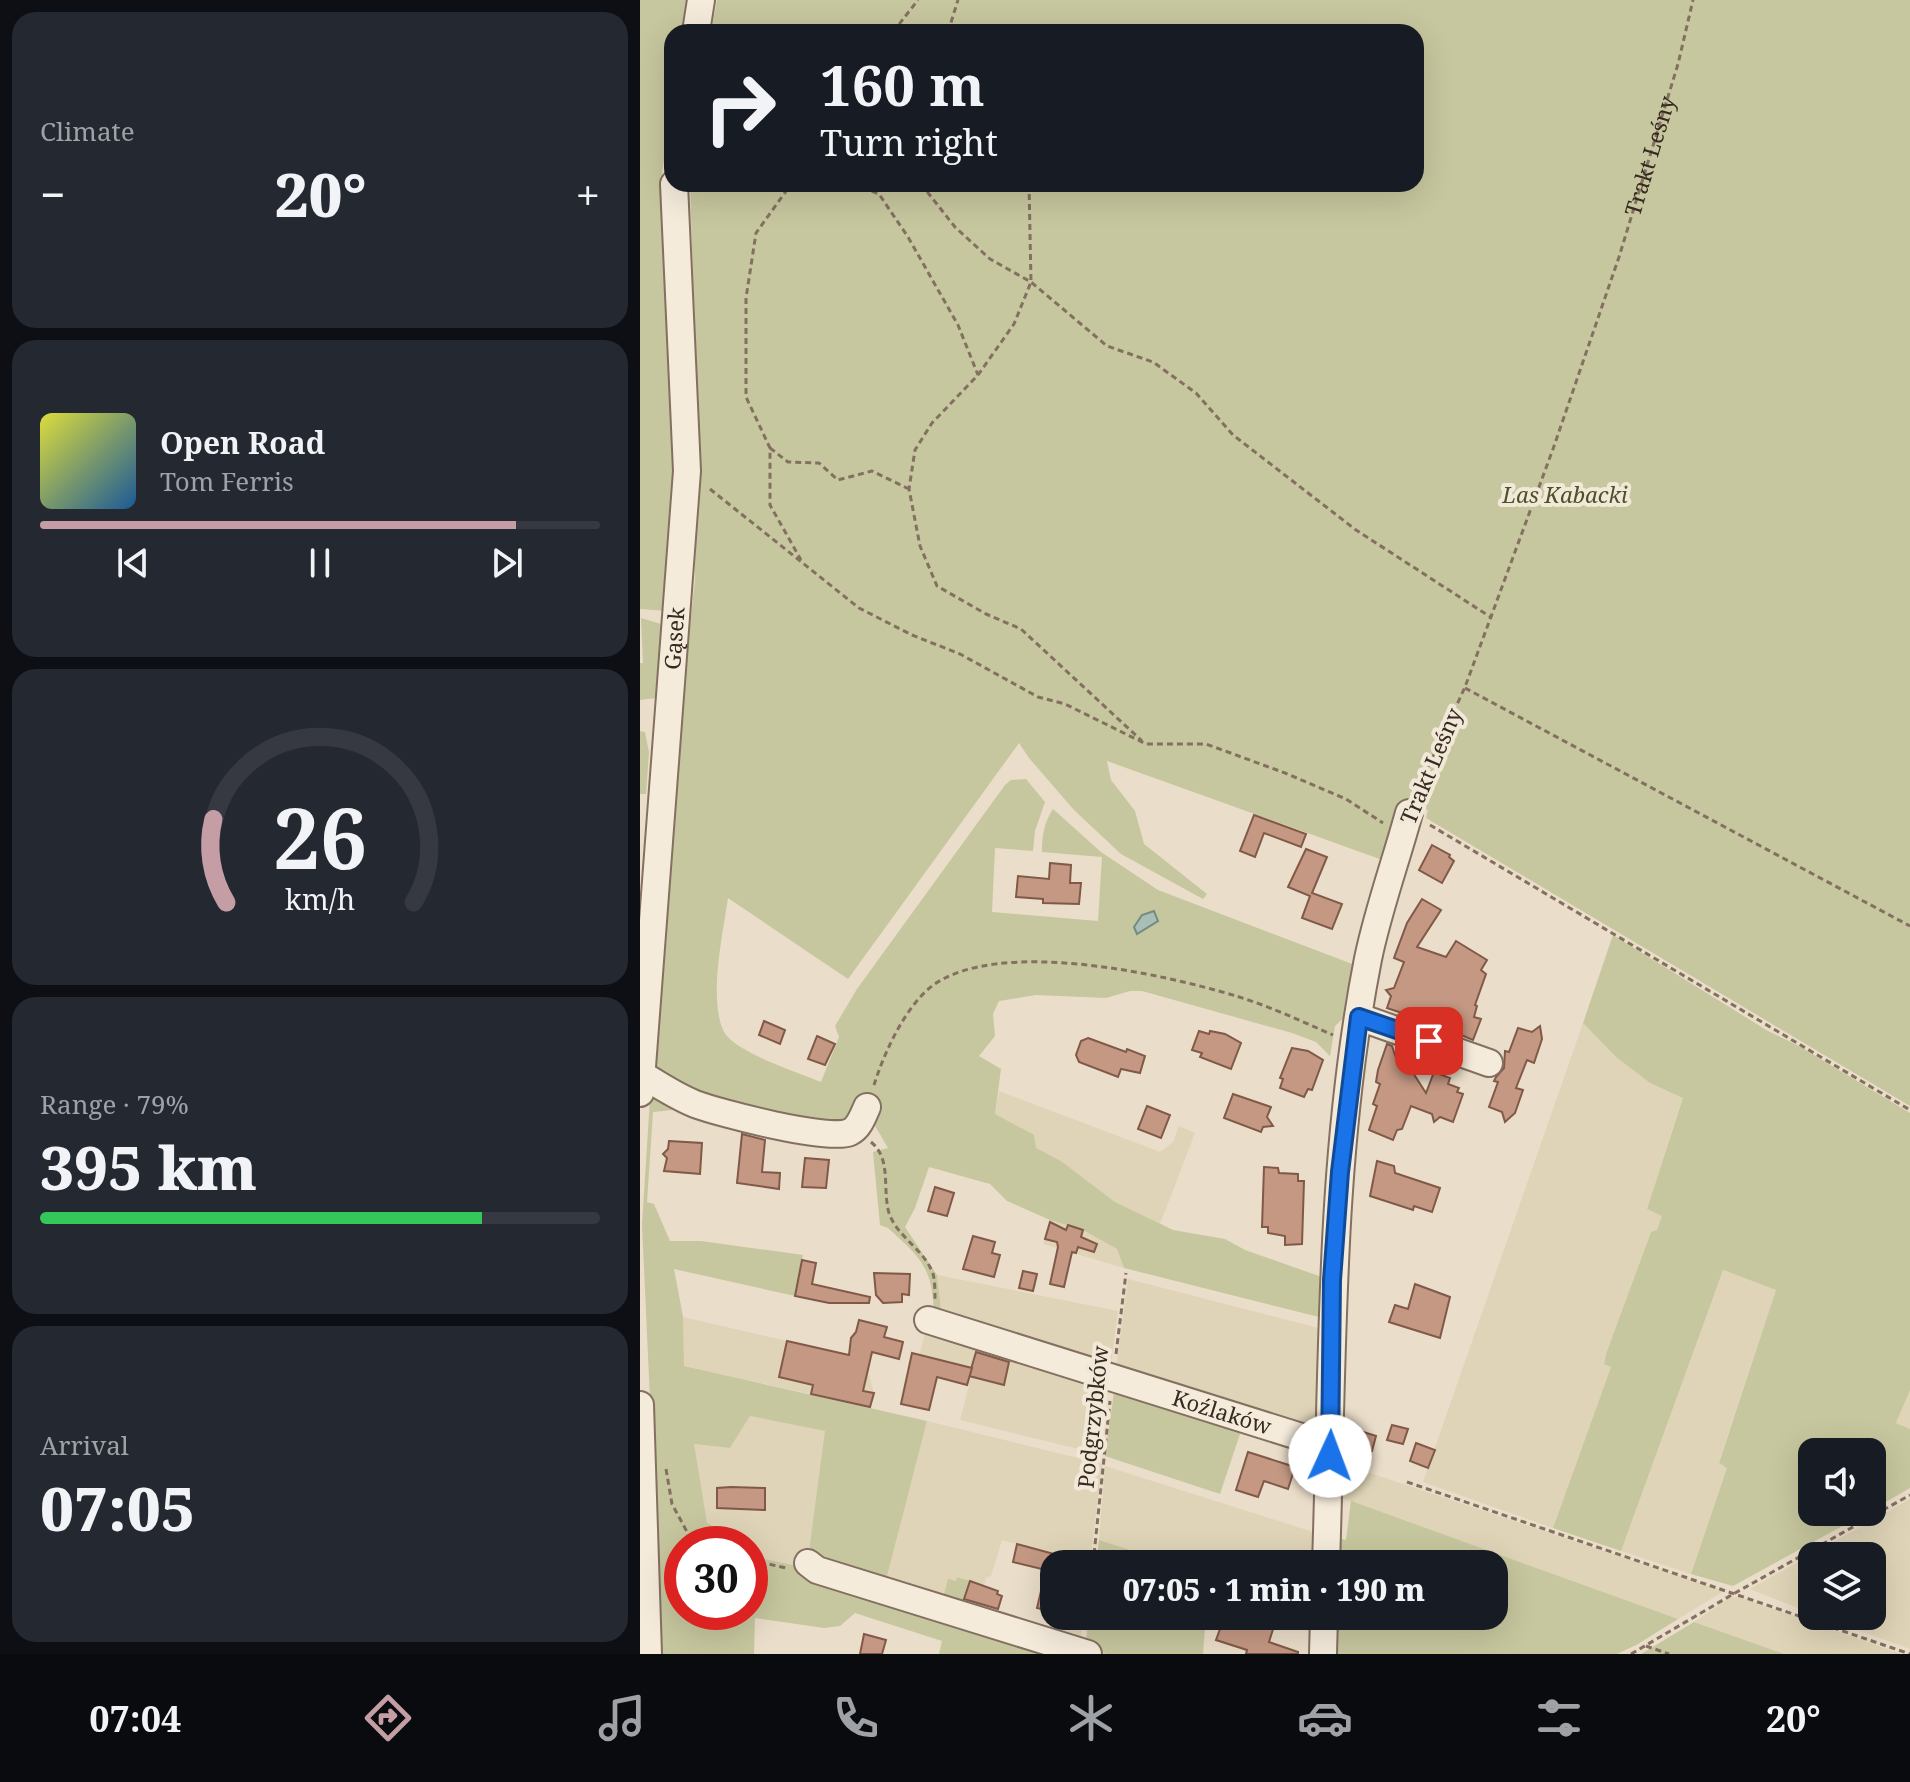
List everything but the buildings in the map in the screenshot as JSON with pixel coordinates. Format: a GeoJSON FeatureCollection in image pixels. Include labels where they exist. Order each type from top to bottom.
{"type":"FeatureCollection","features":[{"type":"Feature","properties":{"kind":"street"},"geometry":{"type":"LineString","coordinates":[[697,24],[701,0]]}},
{"type":"Feature","properties":{"kind":"street","name":"Gąsek"},"geometry":{"type":"LineString","coordinates":[[641,1084],[687,471],[674,192]]}},
{"type":"Feature","properties":{"kind":"street","name":"Trakt Leśny"},"geometry":{"type":"LineString","coordinates":[[1326,1550],[1332,1280],[1340,1172],[1370,950],[1409,813]]}},
{"type":"Feature","properties":{"kind":"street"},"geometry":{"type":"LineString","coordinates":[[1357,1029],[1489,1063]]}},
{"type":"Feature","properties":{"kind":"street"},"geometry":{"type":"LineString","coordinates":[[641,1084],[715,1110],[834,1136],[861,1118]]}},
{"type":"Feature","properties":{"kind":"street","name":"Koźlaków"},"geometry":{"type":"LineString","coordinates":[[933,1321],[1330,1446]]}},
{"type":"Feature","properties":{"kind":"street"},"geometry":{"type":"LineString","coordinates":[[640,1405],[648,1654]]}},
{"type":"Feature","properties":{"kind":"street"},"geometry":{"type":"LineString","coordinates":[[812,1566],[1085,1653]]}},
{"type":"Feature","properties":{"kind":"street"},"geometry":{"type":"LineString","coordinates":[[1323,1654],[1324,1630]]}},
{"type":"Feature","properties":{"kind":"path"},"geometry":{"type":"LineString","coordinates":[[899,24],[918,0]]}},
{"type":"Feature","properties":{"kind":"path"},"geometry":{"type":"LineString","coordinates":[[950,24],[958,0]]}},
{"type":"Feature","properties":{"kind":"path","name":"Trakt Leśny"},"geometry":{"type":"LineString","coordinates":[[1409,813],[1492,618],[1619,257],[1678,64],[1693,0]]}},
{"type":"Feature","properties":{"kind":"path"},"geometry":{"type":"LineString","coordinates":[[785,192],[756,233],[746,298],[746,397],[770,448],[770,505],[803,563]]}},
{"type":"Feature","properties":{"kind":"path"},"geometry":{"type":"LineString","coordinates":[[874,192],[879,194],[908,237],[958,325],[978,375]]}},
{"type":"Feature","properties":{"kind":"path"},"geometry":{"type":"LineString","coordinates":[[927,192],[955,227],[990,259],[1031,282],[1107,346],[1153,362],[1196,393],[1233,435],[1356,530],[1492,618]]}},
{"type":"Feature","properties":{"kind":"path"},"geometry":{"type":"LineString","coordinates":[[1029,192],[1031,282],[1014,324],[978,375],[932,423],[915,450],[909,489],[920,546],[937,586],[986,614],[1021,629],[1146,744]]}},
{"type":"Feature","properties":{"kind":"path"},"geometry":{"type":"LineString","coordinates":[[770,448],[788,462],[819,463],[838,480],[872,471],[909,489]]}},
{"type":"Feature","properties":{"kind":"path"},"geometry":{"type":"LineString","coordinates":[[687,471],[859,608],[912,635],[960,654],[1038,697],[1065,704],[1146,744],[1206,744],[1346,799],[1382,823],[1409,813],[1910,1110]]}},
{"type":"Feature","properties":{"kind":"path"},"geometry":{"type":"LineString","coordinates":[[1465,687],[1910,926]]}},
{"type":"Feature","properties":{"kind":"path"},"geometry":{"type":"LineString","coordinates":[[933,1321],[933,1275],[926,1261],[897,1229],[889,1212],[882,1157],[861,1118],[891,1040],[930,987],[952,974],[977,967],[1051,962],[1157,975],[1357,1029]]}},
{"type":"Feature","properties":{"kind":"path","name":"Podgrzybków"},"geometry":{"type":"LineString","coordinates":[[1095,1550],[1104,1471],[1102,1455],[1126,1273]]}},
{"type":"Feature","properties":{"kind":"path"},"geometry":{"type":"LineString","coordinates":[[664,1460],[672,1504],[684,1526]]}},
{"type":"Feature","properties":{"kind":"path"},"geometry":{"type":"LineString","coordinates":[[1407,1482],[1910,1654]]}},
{"type":"Feature","properties":{"kind":"path"},"geometry":{"type":"LineString","coordinates":[[1631,1654],[1910,1495]]}},
{"type":"Feature","properties":{"kind":"path"},"geometry":{"type":"LineString","coordinates":[[768,1564],[805,1572],[812,1566]]}},
{"type":"Feature","properties":{"kind":"path"},"geometry":{"type":"LineString","coordinates":[[1645,1646],[1669,1654]]}},
{"type":"Feature","properties":{"kind":"shaded area"},"geometry":{"type":"Polygon","coordinates":[[[1154,911],[1158,921],[1137,934],[1134,927],[1142,915],[1154,911]]]}},
{"type":"Feature","properties":{"kind":"shaded area"},"geometry":{"type":"Polygon","coordinates":[[[1583,1023],[1616,1057],[1650,1083],[1683,1097],[1647,1209],[1663,1216],[1657,1230],[1651,1232],[1606,1354],[1604,1364],[1611,1367],[1553,1528],[1423,1482],[1583,1023]]]}},
{"type":"Feature","properties":{"kind":"shaded area"},"geometry":{"type":"Polygon","coordinates":[[[999,1091],[1160,1152],[1173,1142],[1179,1126],[1195,1133],[1160,1224],[1115,1202],[1061,1161],[1035,1148],[995,1114],[999,1091]]]}},
{"type":"Feature","properties":{"kind":"shaded area"},"geometry":{"type":"Polygon","coordinates":[[[1050,1220],[1083,1230],[1117,1249],[1124,1268],[1043,1244],[1050,1220]]]}},
{"type":"Feature","properties":{"kind":"shaded area"},"geometry":{"type":"Polygon","coordinates":[[[1722,1270],[1776,1290],[1719,1462],[1727,1468],[1691,1574],[1621,1551],[1722,1270]]]}},
{"type":"Feature","properties":{"kind":"shaded area"},"geometry":{"type":"Polygon","coordinates":[[[937,1275],[1118,1311],[1110,1370],[942,1319],[937,1275]]]}},
{"type":"Feature","properties":{"kind":"shaded area"},"geometry":{"type":"Polygon","coordinates":[[[1128,1279],[1326,1330],[1323,1435],[1115,1375],[1128,1279]]]}},
{"type":"Feature","properties":{"kind":"shaded area"},"geometry":{"type":"Polygon","coordinates":[[[683,1317],[870,1360],[868,1372],[874,1393],[870,1407],[684,1366],[683,1317]]]}},
{"type":"Feature","properties":{"kind":"shaded area"},"geometry":{"type":"Polygon","coordinates":[[[927,1325],[1109,1383],[1099,1454],[960,1420],[969,1386],[915,1372],[927,1325]]]}},
{"type":"Feature","properties":{"kind":"shaded area"},"geometry":{"type":"Polygon","coordinates":[[[1910,1390],[1910,1429],[1896,1423],[1910,1390]]]}},
{"type":"Feature","properties":{"kind":"shaded area"},"geometry":{"type":"Polygon","coordinates":[[[750,1416],[826,1431],[807,1568],[768,1560],[768,1526],[707,1524],[693,1444],[730,1448],[750,1416]]]}},
{"type":"Feature","properties":{"kind":"shaded area"},"geometry":{"type":"Polygon","coordinates":[[[927,1421],[1102,1464],[1092,1550],[1040,1550],[1002,1540],[991,1576],[986,1578],[984,1586],[958,1577],[941,1606],[884,1588],[927,1421]]]}},
{"type":"Feature","properties":{"kind":"shaded area"},"geometry":{"type":"Polygon","coordinates":[[[1340,1463],[1724,1591],[1678,1619],[1508,1558],[1508,1550],[1486,1550],[1336,1496],[1340,1463]]]}},
{"type":"Feature","properties":{"kind":"shaded area"},"geometry":{"type":"Polygon","coordinates":[[[1105,1466],[1310,1531],[1319,1537],[1319,1550],[1131,1550],[1099,1540],[1105,1466]]]}},
{"type":"Feature","properties":{"kind":"shaded area"},"geometry":{"type":"Polygon","coordinates":[[[1910,1499],[1910,1649],[1858,1630],[1886,1630],[1886,1542],[1834,1542],[1862,1526],[1886,1526],[1886,1512],[1910,1499]]]}},
{"type":"Feature","properties":{"kind":"shaded area"},"geometry":{"type":"Polygon","coordinates":[[[1798,1562],[1798,1608],[1750,1589],[1798,1562]]]}},
{"type":"Feature","properties":{"kind":"shaded area"},"geometry":{"type":"Polygon","coordinates":[[[1740,1597],[1798,1618],[1798,1630],[1833,1630],[1901,1654],[1784,1654],[1694,1622],[1729,1598],[1740,1597]]]}},
{"type":"Feature","properties":{"kind":"shaded area"},"geometry":{"type":"Polygon","coordinates":[[[1049,1630],[1082,1630],[1080,1647],[1047,1638],[1049,1630]]]}},
{"type":"Feature","properties":{"kind":"green space"},"geometry":{"type":"Polygon","coordinates":[[[640,0],[689,0],[685,24],[664,24],[662,173],[676,500],[668,611],[640,609],[640,0]]]}},
{"type":"Feature","properties":{"kind":"green space","name":"Las Kabacki"},"geometry":{"type":"Polygon","coordinates":[[[717,0],[1910,0],[1910,1106],[1426,818],[1428,810],[1404,805],[1388,862],[1107,761],[1111,780],[1135,811],[1144,844],[1207,894],[1203,899],[1121,854],[1074,810],[1019,743],[848,979],[728,898],[717,985],[719,1018],[724,1032],[730,1040],[754,1054],[821,1082],[839,1037],[835,1026],[857,989],[1005,785],[1011,780],[1026,779],[1045,802],[1035,831],[1033,851],[995,848],[992,912],[1098,921],[1102,857],[1042,852],[1044,829],[1053,809],[1101,852],[1158,890],[1355,965],[1350,1012],[1335,1026],[1330,1056],[1316,1042],[1292,1033],[1142,991],[1130,991],[1106,998],[1036,995],[999,1001],[993,1014],[995,1036],[979,1056],[1001,1069],[995,1114],[1034,1135],[1036,1148],[1061,1161],[1115,1202],[1173,1230],[1225,1239],[1245,1250],[1322,1277],[1319,1317],[1124,1268],[1117,1249],[1083,1230],[1050,1220],[1007,1201],[990,1184],[929,1167],[905,1227],[937,1275],[942,1319],[934,1315],[931,1286],[923,1265],[899,1238],[880,1225],[873,1152],[888,1148],[874,1124],[873,1113],[834,1123],[739,1112],[655,1077],[656,1026],[682,697],[695,581],[696,387],[690,192],[1424,192],[1424,24],[712,24],[717,0]]]}},
{"type":"Feature","properties":{"kind":"green space"},"geometry":{"type":"Polygon","coordinates":[[[641,618],[661,624],[665,631],[656,698],[640,700],[640,663],[643,663],[641,618]]]}},
{"type":"Feature","properties":{"kind":"green space"},"geometry":{"type":"Polygon","coordinates":[[[640,731],[645,732],[649,752],[646,794],[640,794],[640,731]]]}},
{"type":"Feature","properties":{"kind":"green space"},"geometry":{"type":"Polygon","coordinates":[[[1613,935],[1768,1031],[1799,1046],[1910,1113],[1910,1390],[1896,1423],[1910,1429],[1910,1488],[1886,1502],[1886,1438],[1798,1438],[1798,1526],[1842,1526],[1813,1542],[1798,1542],[1798,1550],[1733,1586],[1691,1574],[1727,1468],[1719,1463],[1776,1290],[1723,1270],[1621,1551],[1553,1528],[1611,1367],[1604,1364],[1606,1354],[1651,1232],[1657,1230],[1662,1216],[1647,1209],[1683,1098],[1650,1083],[1616,1057],[1583,1023],[1613,935]]]}},
{"type":"Feature","properties":{"kind":"green space"},"geometry":{"type":"Polygon","coordinates":[[[654,1095],[683,1109],[653,1112],[647,1202],[654,1204],[670,1241],[701,1241],[803,1255],[795,1296],[674,1269],[683,1317],[684,1366],[927,1421],[884,1588],[808,1559],[825,1431],[750,1416],[730,1448],[694,1444],[707,1523],[711,1526],[664,1526],[664,1630],[755,1630],[754,1654],[657,1654],[658,1575],[642,1224],[650,1099],[654,1095]]]}},
{"type":"Feature","properties":{"kind":"green space"},"geometry":{"type":"Polygon","coordinates":[[[1115,1385],[1241,1431],[1220,1494],[1105,1456],[1115,1385]]]}},
{"type":"Feature","properties":{"kind":"green space"},"geometry":{"type":"Polygon","coordinates":[[[1351,1501],[1487,1550],[1333,1550],[1334,1537],[1346,1540],[1351,1501]]]}},
{"type":"Feature","properties":{"kind":"green space"},"geometry":{"type":"Polygon","coordinates":[[[1099,1540],[1131,1550],[1098,1550],[1099,1540]]]}},
{"type":"Feature","properties":{"kind":"green space"},"geometry":{"type":"Polygon","coordinates":[[[1508,1558],[1678,1619],[1617,1654],[1329,1654],[1329,1630],[1508,1630],[1508,1558]]]}},
{"type":"Feature","properties":{"kind":"green space"},"geometry":{"type":"Polygon","coordinates":[[[768,1560],[807,1568],[1066,1654],[939,1654],[942,1641],[855,1613],[840,1626],[824,1628],[768,1620],[768,1560]]]}},
{"type":"Feature","properties":{"kind":"green space"},"geometry":{"type":"Polygon","coordinates":[[[957,1577],[970,1581],[961,1612],[941,1606],[948,1579],[956,1581],[957,1577]]]}},
{"type":"Feature","properties":{"kind":"green space"},"geometry":{"type":"Polygon","coordinates":[[[1694,1622],[1784,1654],[1641,1654],[1694,1622]]]}},
{"type":"Feature","properties":{"kind":"green space"},"geometry":{"type":"Polygon","coordinates":[[[1087,1630],[1205,1630],[1203,1654],[1106,1654],[1085,1647],[1087,1630]]]}},
{"type":"Feature","properties":{"kind":"route"},"geometry":{"type":"LineString","coordinates":[[1330,1456],[1332,1280],[1340,1172],[1359,1017],[1429,1041]]}}]}
